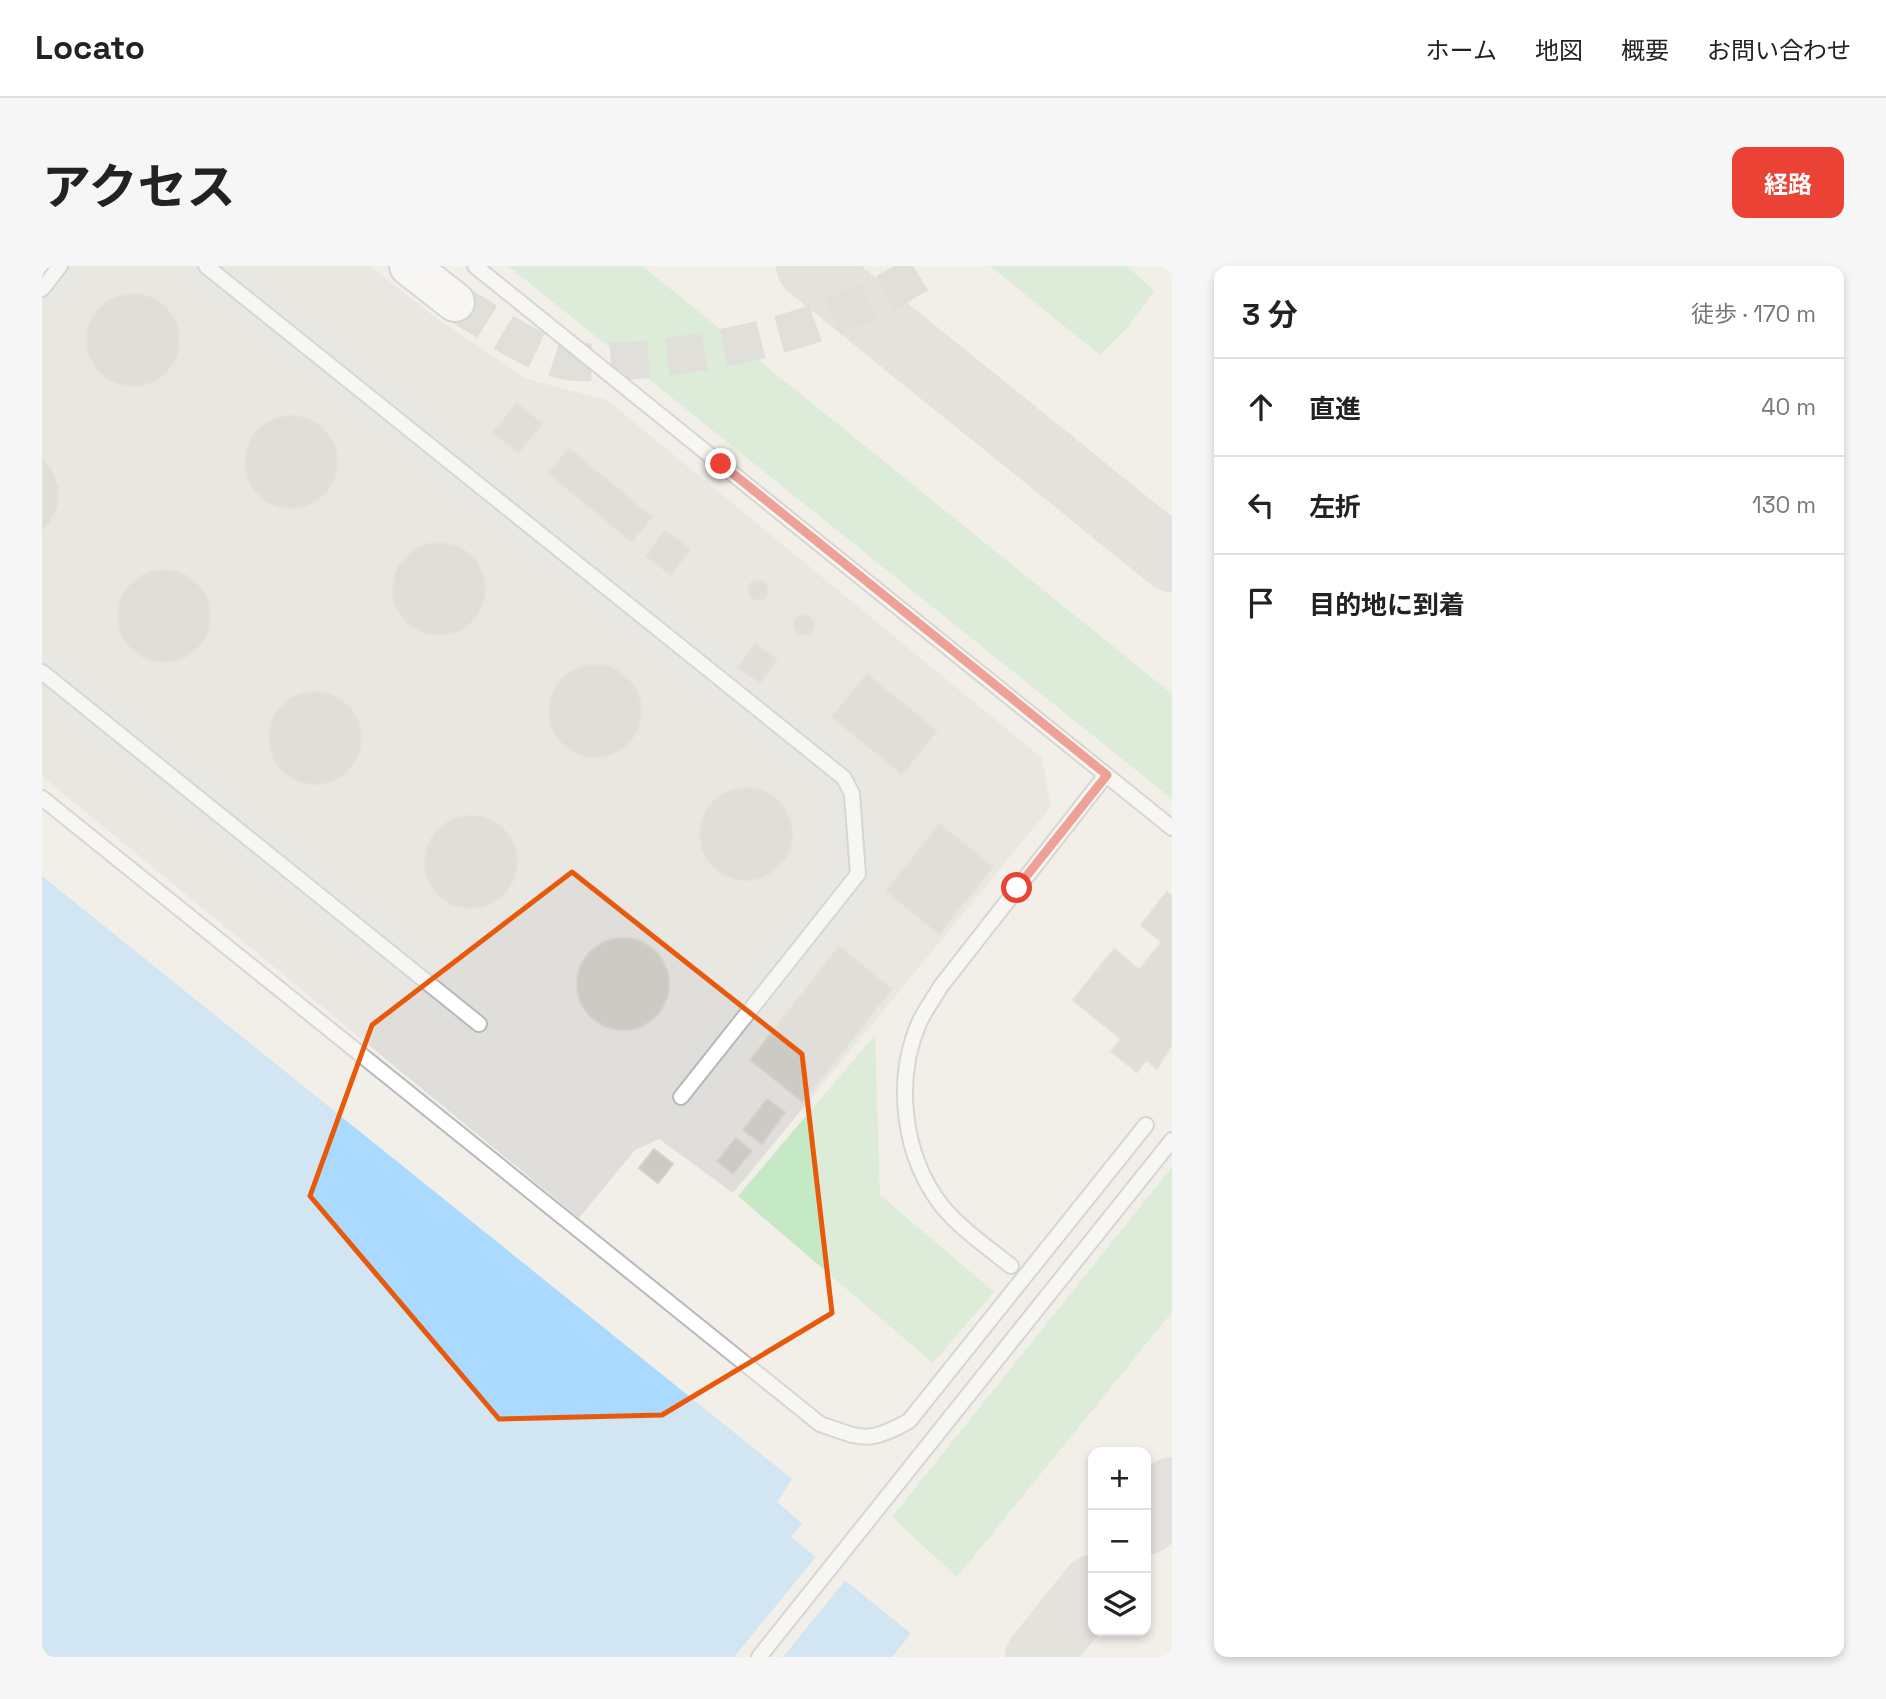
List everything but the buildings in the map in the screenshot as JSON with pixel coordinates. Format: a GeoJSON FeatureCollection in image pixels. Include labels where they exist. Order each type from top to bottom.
{"type":"FeatureCollection","features":[{"type":"Feature","properties":{"kind":"street"},"geometry":{"type":"LineString","coordinates":[[409,266],[455,302]]}},
{"type":"Feature","properties":{"kind":"lane"},"geometry":{"type":"LineString","coordinates":[[42,289],[60,266]]}},
{"type":"Feature","properties":{"kind":"lane"},"geometry":{"type":"LineString","coordinates":[[206,266],[844,778],[852,794],[858,874],[681,1097]]}},
{"type":"Feature","properties":{"kind":"lane"},"geometry":{"type":"LineString","coordinates":[[475,266],[1172,828]]}},
{"type":"Feature","properties":{"kind":"lane"},"geometry":{"type":"LineString","coordinates":[[42,672],[479,1024]]}},
{"type":"Feature","properties":{"kind":"lane"},"geometry":{"type":"LineString","coordinates":[[1011,1266],[962,1227],[929,1187],[908,1130],[906,1071],[919,1022],[941,986],[1107,775]]}},
{"type":"Feature","properties":{"kind":"lane"},"geometry":{"type":"LineString","coordinates":[[42,798],[820,1424],[862,1439],[890,1431],[909,1421],[1146,1125]]}},
{"type":"Feature","properties":{"kind":"lane"},"geometry":{"type":"LineString","coordinates":[[760,1657],[1172,1140]]}},
{"type":"Feature","properties":{"kind":"highlighted area"},"geometry":{"type":"Polygon","coordinates":[[[572,872],[802,1054],[832,1313],[662,1415],[499,1419],[310,1196],[372,1025],[572,872]]]}},
{"type":"Feature","properties":{"kind":"shaded area"},"geometry":{"type":"Polygon","coordinates":[[[42,266],[370,266],[435,317],[527,379],[607,400],[1042,758],[1051,807],[733,1193],[659,1139],[635,1150],[579,1218],[42,776],[42,266]]]}},
{"type":"Feature","properties":{"kind":"green space"},"geometry":{"type":"Polygon","coordinates":[[[508,266],[642,266],[1172,694],[1172,799],[508,266]]]}},
{"type":"Feature","properties":{"kind":"green space"},"geometry":{"type":"Polygon","coordinates":[[[990,266],[1127,266],[1154,291],[1126,329],[1100,355],[990,266]]]}},
{"type":"Feature","properties":{"kind":"green space"},"geometry":{"type":"Polygon","coordinates":[[[875,1035],[880,1195],[994,1292],[933,1363],[738,1196],[875,1035]]]}},
{"type":"Feature","properties":{"kind":"green space"},"geometry":{"type":"Polygon","coordinates":[[[1172,1167],[1172,1312],[957,1577],[892,1517],[1172,1167]]]}},
{"type":"Feature","properties":{"kind":"water"},"geometry":{"type":"Polygon","coordinates":[[[42,876],[792,1479],[777,1502],[802,1523],[791,1537],[940,1657],[42,1657],[42,876]]]}},
{"type":"Feature","properties":{"kind":"pier"},"geometry":{"type":"Polygon","coordinates":[[[818,1554],[847,1578],[783,1657],[734,1657],[818,1554]]]}},
{"type":"Feature","properties":{"kind":"pier"},"geometry":{"type":"Polygon","coordinates":[[[913,1631],[942,1654],[943,1657],[892,1657],[913,1631]]]}},
{"type":"Feature","properties":{"kind":"taxiway"},"geometry":{"type":"LineString","coordinates":[[809,266],[1172,559]]}},
{"type":"Feature","properties":{"kind":"taxiway"},"geometry":{"type":"LineString","coordinates":[[1151,1516],[1172,1490]]}},
{"type":"Feature","properties":{"kind":"taxiway"},"geometry":{"type":"LineString","coordinates":[[1038,1657],[1088,1594]]}},
{"type":"Feature","properties":{"kind":"tunnel"},"geometry":{"type":"LineString","coordinates":[[455,302],[546,355],[577,362],[619,362],[677,356],[790,331],[862,304],[897,287],[930,266]]}},
{"type":"Feature","properties":{"kind":"route"},"geometry":{"type":"LineString","coordinates":[[721,464],[1107,775],[1017,888]]}}]}
